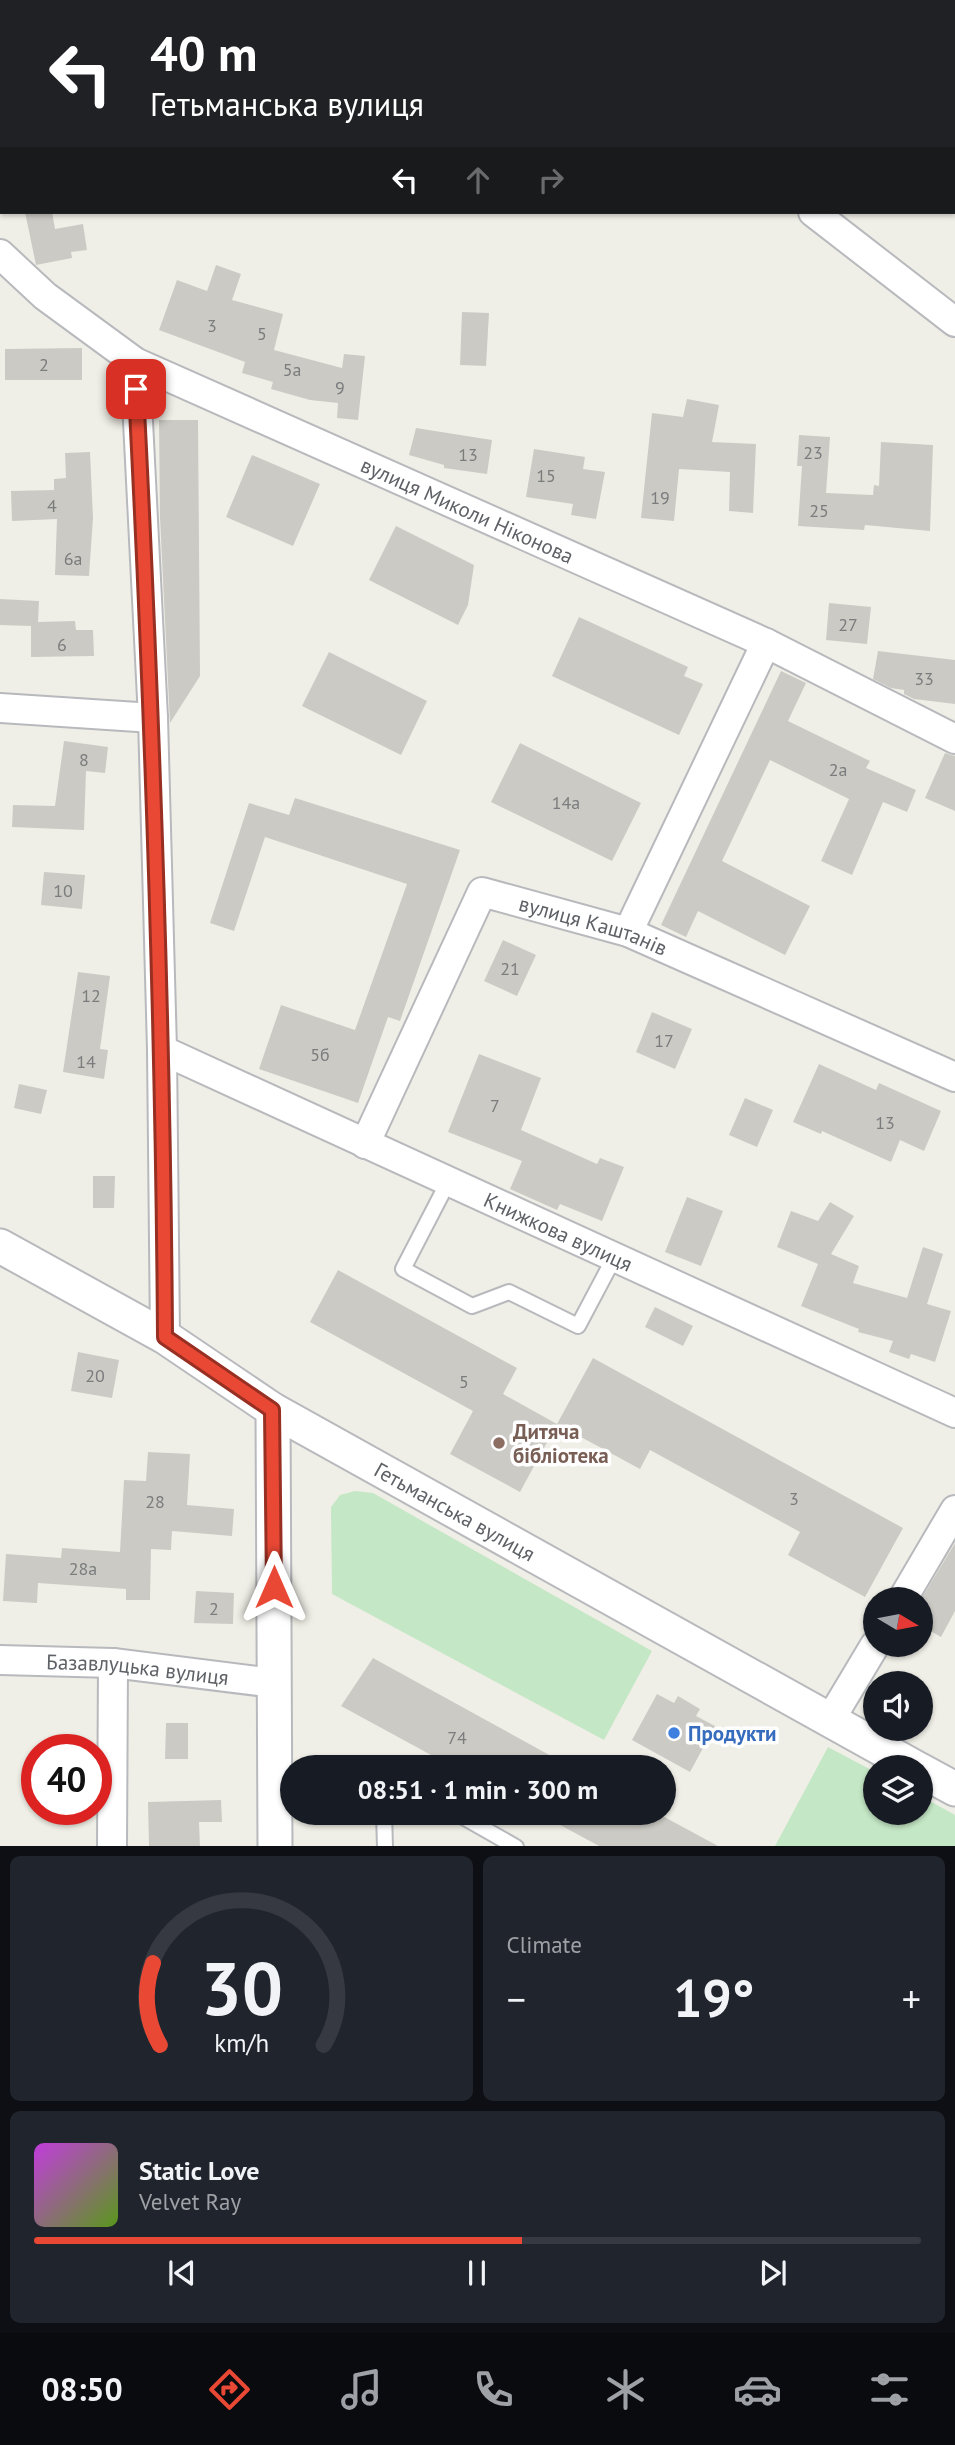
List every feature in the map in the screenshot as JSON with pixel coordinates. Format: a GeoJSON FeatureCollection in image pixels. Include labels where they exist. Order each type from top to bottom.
{"type":"FeatureCollection","features":[{"type":"Feature","properties":{"kind":"street"},"geometry":{"type":"LineString","coordinates":[[816,214],[955,322]]}},
{"type":"Feature","properties":{"kind":"street","name":"вулиця Миколи Ніконова"},"geometry":{"type":"LineString","coordinates":[[0,254],[45,296],[135,362],[766,643],[955,739]]}},
{"type":"Feature","properties":{"kind":"street"},"geometry":{"type":"LineString","coordinates":[[135,362],[153,718],[162,1050],[165,1337]]}},
{"type":"Feature","properties":{"kind":"street"},"geometry":{"type":"LineString","coordinates":[[628,932],[766,643]]}},
{"type":"Feature","properties":{"kind":"street"},"geometry":{"type":"LineString","coordinates":[[0,708],[153,718]]}},
{"type":"Feature","properties":{"kind":"street","name":"вулиця Каштанів"},"geometry":{"type":"LineString","coordinates":[[365,1144],[482,892],[628,932],[955,1077]]}},
{"type":"Feature","properties":{"kind":"street","name":"Книжкова вулиця"},"geometry":{"type":"LineString","coordinates":[[162,1050],[955,1413]]}},
{"type":"Feature","properties":{"kind":"street","name":"Гетьманська вулиця"},"geometry":{"type":"LineString","coordinates":[[0,1246],[165,1337],[272,1410],[893,1755]]}},
{"type":"Feature","properties":{"kind":"street"},"geometry":{"type":"LineString","coordinates":[[272,1410],[275,1846]]}},
{"type":"Feature","properties":{"kind":"street"},"geometry":{"type":"LineString","coordinates":[[910,1587],[955,1510]]}},
{"type":"Feature","properties":{"kind":"street"},"geometry":{"type":"LineString","coordinates":[[830,1720],[868,1657]]}},
{"type":"Feature","properties":{"kind":"street","name":"Базавлуцька вулиця"},"geometry":{"type":"LineString","coordinates":[[0,1660],[113,1663],[274,1683]]}},
{"type":"Feature","properties":{"kind":"street"},"geometry":{"type":"LineString","coordinates":[[113,1663],[113,1846]]}},
{"type":"Feature","properties":{"kind":"street","name":"Гетьманська вулиця"},"geometry":{"type":"LineString","coordinates":[[933,1777],[955,1789]]}},
{"type":"Feature","properties":{"kind":"lane"},"geometry":{"type":"LineString","coordinates":[[448,1182],[403,1269],[472,1306],[509,1293],[578,1326],[614,1258]]}},
{"type":"Feature","properties":{"kind":"lane"},"geometry":{"type":"LineString","coordinates":[[384,1825],[385,1846]]}},
{"type":"Feature","properties":{"kind":"lane"},"geometry":{"type":"LineString","coordinates":[[478,1825],[516,1846]]}},
{"type":"Feature","properties":{"kind":"green space"},"geometry":{"type":"Polygon","coordinates":[[[355,1491],[373,1493],[652,1651],[604,1740],[332,1594],[331,1507],[340,1495],[355,1491]]]}},
{"type":"Feature","properties":{"kind":"green space"},"geometry":{"type":"Polygon","coordinates":[[[828,1747],[863,1766],[863,1825],[933,1825],[933,1803],[955,1815],[955,1846],[775,1846],[828,1747]]]}},
{"type":"Feature","properties":{"kind":"building"},"geometry":{"type":"Polygon","coordinates":[[[25,214],[52,214],[55,229],[83,224],[87,250],[71,252],[72,258],[36,265],[25,214]]]}},
{"type":"Feature","properties":{"kind":"building"},"geometry":{"type":"Polygon","coordinates":[[[216,265],[241,274],[232,300],[283,314],[274,350],[342,368],[344,354],[365,356],[358,420],[337,418],[338,403],[310,400],[271,389],[273,382],[242,373],[245,362],[159,330],[177,280],[207,291],[216,265]]]}},
{"type":"Feature","properties":{"kind":"building"},"geometry":{"type":"Polygon","coordinates":[[[462,312],[489,313],[486,366],[460,365],[462,312]]]}},
{"type":"Feature","properties":{"kind":"building"},"geometry":{"type":"Polygon","coordinates":[[[82,348],[82,380],[5,380],[5,349],[82,348]]]}},
{"type":"Feature","properties":{"kind":"building"},"geometry":{"type":"Polygon","coordinates":[[[687,399],[719,405],[712,442],[756,444],[753,513],[729,511],[730,472],[679,469],[674,521],[641,518],[652,413],[683,417],[687,399]]]}},
{"type":"Feature","properties":{"kind":"building"},"geometry":{"type":"Polygon","coordinates":[[[159,420],[198,420],[200,676],[170,723],[160,518],[159,420]]]}},
{"type":"Feature","properties":{"kind":"building"},"geometry":{"type":"Polygon","coordinates":[[[416,428],[492,440],[487,474],[444,468],[444,465],[409,455],[416,428]]]}},
{"type":"Feature","properties":{"kind":"building"},"geometry":{"type":"Polygon","coordinates":[[[799,435],[830,437],[826,493],[873,495],[874,485],[879,486],[881,442],[933,445],[930,531],[865,525],[864,530],[798,526],[802,466],[797,466],[799,435]]]}},
{"type":"Feature","properties":{"kind":"building"},"geometry":{"type":"Polygon","coordinates":[[[534,449],[585,457],[583,469],[605,472],[596,519],[571,515],[573,504],[526,497],[534,449]]]}},
{"type":"Feature","properties":{"kind":"building"},"geometry":{"type":"Polygon","coordinates":[[[90,452],[93,518],[89,576],[55,575],[57,519],[12,521],[11,491],[54,490],[54,479],[66,478],[65,453],[90,452]]]}},
{"type":"Feature","properties":{"kind":"building"},"geometry":{"type":"Polygon","coordinates":[[[252,455],[320,484],[293,546],[226,517],[252,455]]]}},
{"type":"Feature","properties":{"kind":"building"},"geometry":{"type":"Polygon","coordinates":[[[396,526],[474,565],[468,605],[458,625],[369,580],[396,526]]]}},
{"type":"Feature","properties":{"kind":"building"},"geometry":{"type":"Polygon","coordinates":[[[0,599],[39,601],[38,622],[75,621],[76,630],[93,630],[94,656],[31,657],[31,626],[0,625],[0,599]]]}},
{"type":"Feature","properties":{"kind":"building"},"geometry":{"type":"Polygon","coordinates":[[[829,603],[871,607],[867,644],[826,640],[829,603]]]}},
{"type":"Feature","properties":{"kind":"building"},"geometry":{"type":"Polygon","coordinates":[[[579,617],[688,667],[684,676],[703,684],[679,735],[552,676],[579,617]]]}},
{"type":"Feature","properties":{"kind":"building"},"geometry":{"type":"Polygon","coordinates":[[[878,651],[955,660],[955,704],[914,699],[904,694],[904,690],[891,688],[873,679],[878,651]]]}},
{"type":"Feature","properties":{"kind":"building"},"geometry":{"type":"Polygon","coordinates":[[[329,652],[427,701],[401,755],[302,706],[329,652]]]}},
{"type":"Feature","properties":{"kind":"building"},"geometry":{"type":"Polygon","coordinates":[[[781,671],[806,683],[788,721],[870,761],[866,768],[916,790],[907,812],[883,802],[852,875],[821,861],[849,799],[770,760],[722,861],[810,906],[785,955],[698,911],[686,937],[661,925],[781,671]]]}},
{"type":"Feature","properties":{"kind":"building"},"geometry":{"type":"Polygon","coordinates":[[[64,741],[108,747],[105,773],[86,771],[84,830],[12,827],[13,805],[55,806],[64,741]]]}},
{"type":"Feature","properties":{"kind":"building"},"geometry":{"type":"Polygon","coordinates":[[[520,743],[641,803],[612,861],[491,802],[520,743]]]}},
{"type":"Feature","properties":{"kind":"building"},"geometry":{"type":"Polygon","coordinates":[[[945,753],[955,756],[955,811],[925,798],[945,753]]]}},
{"type":"Feature","properties":{"kind":"building"},"geometry":{"type":"Polygon","coordinates":[[[295,798],[460,850],[400,1021],[388,1017],[358,1103],[259,1069],[281,1005],[355,1030],[407,884],[265,837],[234,931],[210,923],[249,803],[289,815],[295,798]]]}},
{"type":"Feature","properties":{"kind":"building"},"geometry":{"type":"Polygon","coordinates":[[[44,872],[85,875],[82,909],[41,905],[44,872]]]}},
{"type":"Feature","properties":{"kind":"building"},"geometry":{"type":"Polygon","coordinates":[[[503,940],[536,955],[517,996],[484,981],[503,940]]]}},
{"type":"Feature","properties":{"kind":"building"},"geometry":{"type":"Polygon","coordinates":[[[78,972],[110,976],[100,1049],[108,1050],[104,1079],[63,1072],[78,972]]]}},
{"type":"Feature","properties":{"kind":"building"},"geometry":{"type":"Polygon","coordinates":[[[652,1012],[692,1029],[675,1069],[636,1052],[652,1012]]]}},
{"type":"Feature","properties":{"kind":"building"},"geometry":{"type":"Polygon","coordinates":[[[479,1054],[541,1078],[521,1130],[597,1164],[600,1158],[624,1167],[602,1221],[560,1204],[557,1210],[510,1189],[522,1161],[448,1132],[479,1054]]]}},
{"type":"Feature","properties":{"kind":"building"},"geometry":{"type":"Polygon","coordinates":[[[819,1064],[876,1090],[879,1083],[941,1111],[924,1151],[900,1140],[891,1162],[822,1131],[821,1134],[793,1122],[819,1064]]]}},
{"type":"Feature","properties":{"kind":"building"},"geometry":{"type":"Polygon","coordinates":[[[19,1084],[47,1090],[41,1114],[14,1108],[19,1084]]]}},
{"type":"Feature","properties":{"kind":"building"},"geometry":{"type":"Polygon","coordinates":[[[745,1098],[773,1110],[757,1147],[729,1135],[745,1098]]]}},
{"type":"Feature","properties":{"kind":"building"},"geometry":{"type":"Polygon","coordinates":[[[93,1176],[115,1176],[114,1208],[93,1208],[93,1176]]]}},
{"type":"Feature","properties":{"kind":"building"},"geometry":{"type":"Polygon","coordinates":[[[687,1197],[723,1211],[701,1266],[665,1252],[687,1197]]]}},
{"type":"Feature","properties":{"kind":"building"},"geometry":{"type":"Polygon","coordinates":[[[830,1202],[854,1216],[831,1254],[859,1266],[853,1283],[907,1298],[923,1247],[943,1254],[927,1304],[951,1311],[935,1362],[911,1354],[909,1359],[889,1352],[893,1341],[858,1332],[859,1329],[801,1306],[818,1264],[777,1247],[791,1211],[818,1221],[830,1202]]]}},
{"type":"Feature","properties":{"kind":"building"},"geometry":{"type":"Polygon","coordinates":[[[338,1270],[517,1368],[503,1394],[557,1424],[520,1492],[450,1454],[473,1411],[310,1322],[338,1270]]]}},
{"type":"Feature","properties":{"kind":"building"},"geometry":{"type":"Polygon","coordinates":[[[655,1307],[693,1326],[683,1346],[645,1327],[655,1307]]]}},
{"type":"Feature","properties":{"kind":"building"},"geometry":{"type":"Polygon","coordinates":[[[78,1352],[119,1360],[112,1398],[71,1391],[78,1352]]]}},
{"type":"Feature","properties":{"kind":"building"},"geometry":{"type":"Polygon","coordinates":[[[593,1358],[903,1528],[871,1587],[863,1587],[863,1596],[788,1555],[800,1532],[650,1450],[640,1469],[557,1424],[593,1358]]]}},
{"type":"Feature","properties":{"kind":"building"},"geometry":{"type":"Polygon","coordinates":[[[148,1452],[190,1454],[187,1505],[234,1509],[232,1536],[172,1531],[171,1550],[151,1549],[150,1600],[126,1600],[126,1589],[38,1583],[37,1603],[3,1601],[6,1554],[61,1558],[62,1548],[120,1552],[124,1480],[146,1481],[148,1452]]]}},
{"type":"Feature","properties":{"kind":"building"},"geometry":{"type":"Polygon","coordinates":[[[955,1543],[955,1611],[941,1637],[933,1632],[933,1587],[928,1587],[955,1543]]]}},
{"type":"Feature","properties":{"kind":"building"},"geometry":{"type":"Polygon","coordinates":[[[196,1591],[234,1593],[233,1624],[194,1623],[196,1591]]]}},
{"type":"Feature","properties":{"kind":"building"},"geometry":{"type":"Polygon","coordinates":[[[373,1658],[549,1755],[431,1755],[341,1706],[373,1658]]]}},
{"type":"Feature","properties":{"kind":"building","name":"Продукти"},"geometry":{"type":"Polygon","coordinates":[[[657,1694],[674,1703],[678,1696],[700,1709],[696,1716],[715,1726],[690,1772],[676,1764],[676,1755],[659,1755],[632,1740],[657,1694]]]}},
{"type":"Feature","properties":{"kind":"building"},"geometry":{"type":"Polygon","coordinates":[[[166,1723],[188,1723],[188,1759],[165,1759],[166,1723]]]}},
{"type":"Feature","properties":{"kind":"building"},"geometry":{"type":"Polygon","coordinates":[[[221,1800],[222,1822],[199,1822],[200,1846],[149,1846],[148,1802],[221,1800]]]}},
{"type":"Feature","properties":{"kind":"building"},"geometry":{"type":"Polygon","coordinates":[[[676,1823],[718,1846],[599,1846],[560,1825],[676,1823]]]}},
{"type":"Feature","properties":{"kind":"place","name":"Дитяча бібліотека"},"geometry":{"type":"Point","coordinates":[499,1443]}},
{"type":"Feature","properties":{"kind":"place","name":"Продукти"},"geometry":{"type":"Point","coordinates":[674,1733]}},
{"type":"Feature","properties":{"kind":"route"},"geometry":{"type":"LineString","coordinates":[[136,389],[153,746],[162,1050],[165,1337],[272,1410],[274,1587]]}}]}
